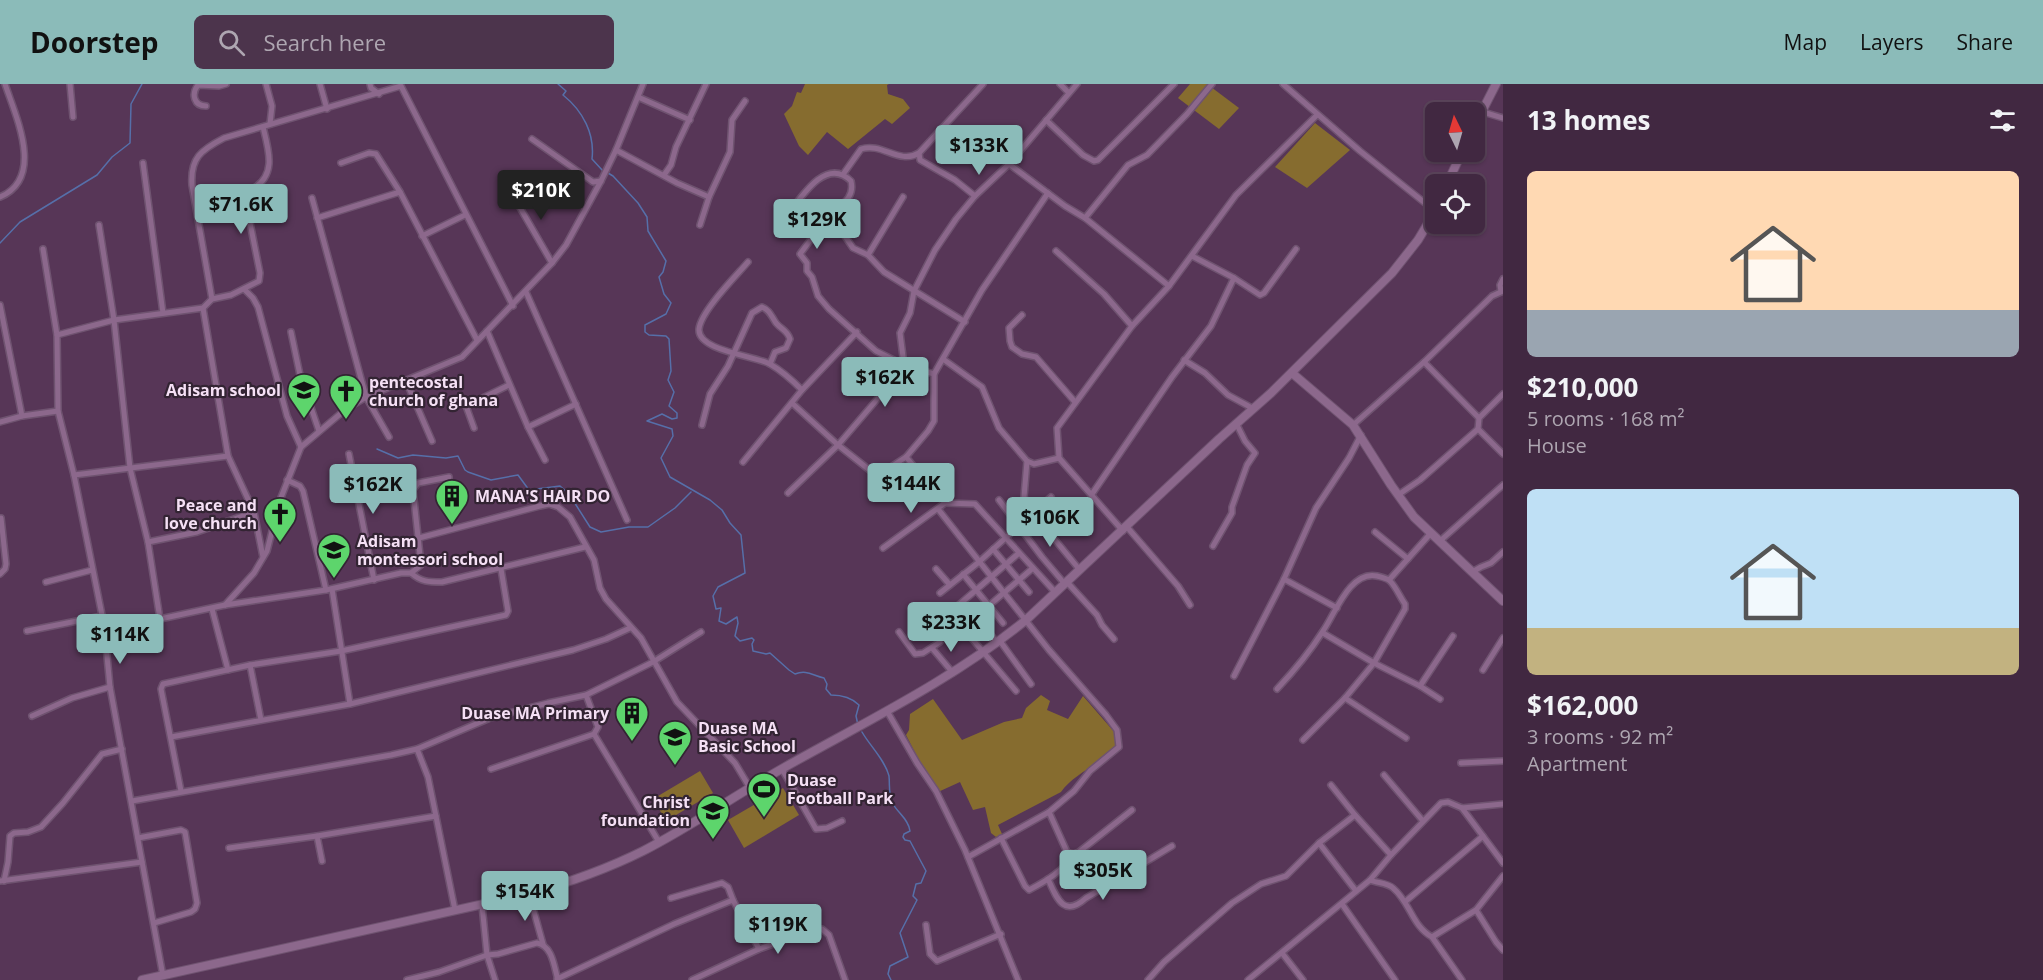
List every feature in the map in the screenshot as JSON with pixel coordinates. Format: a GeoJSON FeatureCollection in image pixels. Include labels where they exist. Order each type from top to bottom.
{"type":"FeatureCollection","features":[{"type":"Feature","properties":{"kind":"street"},"geometry":{"type":"LineString","coordinates":[[0,197],[15,190],[24,170],[21,132],[5,84]]}},
{"type":"Feature","properties":{"kind":"street"},"geometry":{"type":"LineString","coordinates":[[70,84],[73,117]]}},
{"type":"Feature","properties":{"kind":"street"},"geometry":{"type":"LineString","coordinates":[[206,106],[201,106],[196,102],[194,94],[198,85],[219,87],[226,84]]}},
{"type":"Feature","properties":{"kind":"street"},"geometry":{"type":"LineString","coordinates":[[266,84],[272,106],[270,124]]}},
{"type":"Feature","properties":{"kind":"street"},"geometry":{"type":"LineString","coordinates":[[320,84],[327,109]]}},
{"type":"Feature","properties":{"kind":"street"},"geometry":{"type":"LineString","coordinates":[[225,605],[246,585],[269,545],[287,480],[301,447],[346,409],[366,397],[462,357],[552,263],[566,245],[601,181],[643,84]]}},
{"type":"Feature","properties":{"kind":"street"},"geometry":{"type":"LineString","coordinates":[[664,175],[671,165],[676,147],[706,84]]}},
{"type":"Feature","properties":{"kind":"street"},"geometry":{"type":"LineString","coordinates":[[917,157],[983,84]]}},
{"type":"Feature","properties":{"kind":"street"},"geometry":{"type":"LineString","coordinates":[[1060,84],[1068,92]]}},
{"type":"Feature","properties":{"kind":"street"},"geometry":{"type":"LineString","coordinates":[[788,493],[838,445],[904,365],[900,333],[910,313],[914,291],[935,250],[956,219],[975,196],[1009,164],[1077,84]]}},
{"type":"Feature","properties":{"kind":"street"},"geometry":{"type":"LineString","coordinates":[[1046,120],[1083,155],[1094,161],[1098,160],[1174,84]]}},
{"type":"Feature","properties":{"kind":"street"},"geometry":{"type":"LineString","coordinates":[[1085,218],[1128,165],[1147,154],[1187,114],[1212,84]]}},
{"type":"Feature","properties":{"kind":"street"},"geometry":{"type":"LineString","coordinates":[[1283,84],[1317,115],[1425,202]]}},
{"type":"Feature","properties":{"kind":"street"},"geometry":{"type":"LineString","coordinates":[[1485,108],[1496,84]]}},
{"type":"Feature","properties":{"kind":"street"},"geometry":{"type":"LineString","coordinates":[[368,97],[371,86],[379,94]]}},
{"type":"Feature","properties":{"kind":"street"},"geometry":{"type":"LineString","coordinates":[[212,299],[191,171],[195,160],[210,146],[224,138],[379,94],[396,87],[403,88],[465,215],[513,306]]}},
{"type":"Feature","properties":{"kind":"street"},"geometry":{"type":"LineString","coordinates":[[638,97],[690,120]]}},
{"type":"Feature","properties":{"kind":"street"},"geometry":{"type":"LineString","coordinates":[[700,225],[709,196],[730,152],[732,120],[745,101]]}},
{"type":"Feature","properties":{"kind":"street"},"geometry":{"type":"LineString","coordinates":[[1485,113],[1503,118]]}},
{"type":"Feature","properties":{"kind":"street"},"geometry":{"type":"LineString","coordinates":[[1190,605],[1178,586],[1059,458],[1057,428],[1132,326],[1169,286],[1236,195],[1317,115]]}},
{"type":"Feature","properties":{"kind":"street"},"geometry":{"type":"LineString","coordinates":[[196,203],[244,193],[261,184],[270,162],[263,127]]}},
{"type":"Feature","properties":{"kind":"street"},"geometry":{"type":"LineString","coordinates":[[532,139],[593,182],[601,181]]}},
{"type":"Feature","properties":{"kind":"street"},"geometry":{"type":"LineString","coordinates":[[844,173],[861,149],[865,147],[884,149],[896,156],[917,157],[955,180],[975,196]]}},
{"type":"Feature","properties":{"kind":"street"},"geometry":{"type":"LineString","coordinates":[[616,150],[677,183],[709,196]]}},
{"type":"Feature","properties":{"kind":"street"},"geometry":{"type":"LineString","coordinates":[[341,163],[369,153],[376,154],[400,192],[477,340]]}},
{"type":"Feature","properties":{"kind":"street"},"geometry":{"type":"LineString","coordinates":[[143,163],[163,313]]}},
{"type":"Feature","properties":{"kind":"street"},"geometry":{"type":"LineString","coordinates":[[1009,164],[1085,218],[1169,286]]}},
{"type":"Feature","properties":{"kind":"street"},"geometry":{"type":"LineString","coordinates":[[781,224],[824,175],[832,172],[844,173],[851,181],[852,194],[846,202],[830,214],[800,254],[807,263],[807,271],[812,277],[818,296],[829,309],[876,351],[904,365],[934,374]]}},
{"type":"Feature","properties":{"kind":"street"},"geometry":{"type":"LineString","coordinates":[[317,218],[400,192]]}},
{"type":"Feature","properties":{"kind":"street"},"geometry":{"type":"LineString","coordinates":[[511,192],[552,263]]}},
{"type":"Feature","properties":{"kind":"street"},"geometry":{"type":"LineString","coordinates":[[57,335],[114,320],[203,308],[212,299],[231,295],[259,281],[261,278],[244,193]]}},
{"type":"Feature","properties":{"kind":"street"},"geometry":{"type":"LineString","coordinates":[[792,403],[838,445],[877,476],[906,458],[934,421],[934,374],[982,290],[1048,193]]}},
{"type":"Feature","properties":{"kind":"street"},"geometry":{"type":"LineString","coordinates":[[868,255],[903,197]]}},
{"type":"Feature","properties":{"kind":"street"},"geometry":{"type":"LineString","coordinates":[[312,198],[366,397],[388,437]]}},
{"type":"Feature","properties":{"kind":"street"},"geometry":{"type":"LineString","coordinates":[[830,214],[853,248],[868,255],[884,272],[964,322]]}},
{"type":"Feature","properties":{"kind":"street"},"geometry":{"type":"LineString","coordinates":[[422,236],[465,215]]}},
{"type":"Feature","properties":{"kind":"street"},"geometry":{"type":"LineString","coordinates":[[99,225],[114,320],[130,468],[148,542],[160,619]]}},
{"type":"Feature","properties":{"kind":"street"},"geometry":{"type":"LineString","coordinates":[[142,980],[529,894],[603,869],[659,842],[782,769],[953,674],[985,653],[1026,620],[1292,373],[1392,273],[1425,228]]}},
{"type":"Feature","properties":{"kind":"street"},"geometry":{"type":"LineString","coordinates":[[44,249],[57,335],[58,411],[74,475],[104,625],[110,687],[163,976]]}},
{"type":"Feature","properties":{"kind":"street"},"geometry":{"type":"LineString","coordinates":[[1192,256],[1234,278],[1260,295],[1264,293],[1296,249]]}},
{"type":"Feature","properties":{"kind":"street"},"geometry":{"type":"LineString","coordinates":[[1056,251],[1104,294],[1132,326]]}},
{"type":"Feature","properties":{"kind":"street"},"geometry":{"type":"LineString","coordinates":[[748,262],[707,312],[699,329],[703,340],[734,354],[770,364],[802,390]]}},
{"type":"Feature","properties":{"kind":"street"},"geometry":{"type":"LineString","coordinates":[[1092,494],[1184,360],[1211,326],[1234,278]]}},
{"type":"Feature","properties":{"kind":"street"},"geometry":{"type":"LineString","coordinates":[[1353,425],[1424,362],[1492,296],[1502,291],[1500,285],[1503,279]]}},
{"type":"Feature","properties":{"kind":"street"},"geometry":{"type":"LineString","coordinates":[[244,289],[258,307],[287,416],[301,447]]}},
{"type":"Feature","properties":{"kind":"street"},"geometry":{"type":"LineString","coordinates":[[526,292],[627,520]]}},
{"type":"Feature","properties":{"kind":"street"},"geometry":{"type":"LineString","coordinates":[[0,305],[22,416]]}},
{"type":"Feature","properties":{"kind":"street"},"geometry":{"type":"LineString","coordinates":[[702,425],[710,394],[723,376],[752,313],[765,307],[777,324],[788,332],[790,339],[786,348],[776,352],[770,364]]}},
{"type":"Feature","properties":{"kind":"street"},"geometry":{"type":"LineString","coordinates":[[203,308],[228,456],[255,512],[263,557]]}},
{"type":"Feature","properties":{"kind":"street"},"geometry":{"type":"LineString","coordinates":[[1022,315],[1010,328],[1012,347],[1022,354],[1036,357],[1075,402]]}},
{"type":"Feature","properties":{"kind":"street"},"geometry":{"type":"LineString","coordinates":[[487,331],[509,385],[545,460]]}},
{"type":"Feature","properties":{"kind":"street"},"geometry":{"type":"LineString","coordinates":[[291,332],[300,375],[319,431]]}},
{"type":"Feature","properties":{"kind":"street"},"geometry":{"type":"LineString","coordinates":[[743,462],[802,390],[857,332]]}},
{"type":"Feature","properties":{"kind":"street"},"geometry":{"type":"LineString","coordinates":[[943,359],[982,387],[999,428],[1027,460],[1034,464],[1059,458]]}},
{"type":"Feature","properties":{"kind":"street"},"geometry":{"type":"LineString","coordinates":[[1184,360],[1205,373],[1228,395],[1252,408]]}},
{"type":"Feature","properties":{"kind":"street"},"geometry":{"type":"LineString","coordinates":[[1424,362],[1479,418]]}},
{"type":"Feature","properties":{"kind":"street"},"geometry":{"type":"LineString","coordinates":[[1292,373],[1353,425],[1414,517],[1503,602]]}},
{"type":"Feature","properties":{"kind":"street"},"geometry":{"type":"LineString","coordinates":[[406,381],[432,441]]}},
{"type":"Feature","properties":{"kind":"street"},"geometry":{"type":"LineString","coordinates":[[474,428],[466,406],[509,385]]}},
{"type":"Feature","properties":{"kind":"street"},"geometry":{"type":"LineString","coordinates":[[1398,495],[1420,480],[1478,429],[1479,418],[1503,394]]}},
{"type":"Feature","properties":{"kind":"street"},"geometry":{"type":"LineString","coordinates":[[528,427],[576,404]]}},
{"type":"Feature","properties":{"kind":"street"},"geometry":{"type":"LineString","coordinates":[[0,422],[58,411]]}},
{"type":"Feature","properties":{"kind":"street"},"geometry":{"type":"LineString","coordinates":[[1214,546],[1232,513],[1247,465],[1255,453],[1245,441],[1236,423]]}},
{"type":"Feature","properties":{"kind":"street"},"geometry":{"type":"LineString","coordinates":[[1478,429],[1503,454]]}},
{"type":"Feature","properties":{"kind":"street"},"geometry":{"type":"LineString","coordinates":[[1234,676],[1284,579],[1316,508],[1349,458],[1361,435]]}},
{"type":"Feature","properties":{"kind":"street"},"geometry":{"type":"LineString","coordinates":[[349,454],[374,580]]}},
{"type":"Feature","properties":{"kind":"street"},"geometry":{"type":"LineString","coordinates":[[74,475],[228,456]]}},
{"type":"Feature","properties":{"kind":"street"},"geometry":{"type":"LineString","coordinates":[[906,458],[945,503]]}},
{"type":"Feature","properties":{"kind":"street"},"geometry":{"type":"LineString","coordinates":[[1027,460],[1024,497],[1033,513],[1079,569]]}},
{"type":"Feature","properties":{"kind":"street"},"geometry":{"type":"LineString","coordinates":[[104,625],[160,619],[225,605],[329,590],[401,573],[411,573],[421,565],[413,490],[418,483],[449,477]]}},
{"type":"Feature","properties":{"kind":"street"},"geometry":{"type":"LineString","coordinates":[[287,480],[300,486],[303,491],[329,590],[350,704]]}},
{"type":"Feature","properties":{"kind":"street"},"geometry":{"type":"LineString","coordinates":[[1440,542],[1503,484]]}},
{"type":"Feature","properties":{"kind":"street"},"geometry":{"type":"LineString","coordinates":[[940,593],[1007,538],[1051,497]]}},
{"type":"Feature","properties":{"kind":"street"},"geometry":{"type":"LineString","coordinates":[[999,500],[1065,582],[1097,615],[1113,639]]}},
{"type":"Feature","properties":{"kind":"street"},"geometry":{"type":"LineString","coordinates":[[883,548],[945,503],[975,504],[1055,592]]}},
{"type":"Feature","properties":{"kind":"street"},"geometry":{"type":"LineString","coordinates":[[419,538],[549,504],[558,507],[570,517],[594,560],[600,588],[640,638],[677,702],[735,763],[750,788]]}},
{"type":"Feature","properties":{"kind":"street"},"geometry":{"type":"LineString","coordinates":[[938,509],[1049,650],[1106,715],[1119,738],[1119,747],[1090,771],[1074,791],[1049,812],[968,856]]}},
{"type":"Feature","properties":{"kind":"street"},"geometry":{"type":"LineString","coordinates":[[148,542],[197,531],[255,512]]}},
{"type":"Feature","properties":{"kind":"street"},"geometry":{"type":"LineString","coordinates":[[0,574],[6,564],[1,518]]}},
{"type":"Feature","properties":{"kind":"street"},"geometry":{"type":"LineString","coordinates":[[1375,532],[1408,559]]}},
{"type":"Feature","properties":{"kind":"street"},"geometry":{"type":"LineString","coordinates":[[1389,580],[1431,533]]}},
{"type":"Feature","properties":{"kind":"street"},"geometry":{"type":"LineString","coordinates":[[411,573],[418,579],[428,582],[442,582],[585,547]]}},
{"type":"Feature","properties":{"kind":"street"},"geometry":{"type":"LineString","coordinates":[[993,549],[1029,592]]}},
{"type":"Feature","properties":{"kind":"street"},"geometry":{"type":"LineString","coordinates":[[1472,572],[1491,563],[1503,552]]}},
{"type":"Feature","properties":{"kind":"street"},"geometry":{"type":"LineString","coordinates":[[954,609],[1019,553]]}},
{"type":"Feature","properties":{"kind":"street"},"geometry":{"type":"LineString","coordinates":[[951,638],[1033,568]]}},
{"type":"Feature","properties":{"kind":"street"},"geometry":{"type":"LineString","coordinates":[[181,791],[161,689],[163,684],[250,665],[341,651],[506,615],[508,611],[501,569]]}},
{"type":"Feature","properties":{"kind":"street"},"geometry":{"type":"LineString","coordinates":[[936,569],[950,585]]}},
{"type":"Feature","properties":{"kind":"street"},"geometry":{"type":"LineString","coordinates":[[46,582],[92,570]]}},
{"type":"Feature","properties":{"kind":"street"},"geometry":{"type":"LineString","coordinates":[[963,574],[1003,623]]}},
{"type":"Feature","properties":{"kind":"street"},"geometry":{"type":"LineString","coordinates":[[1277,689],[1295,670],[1301,659],[1323,633],[1349,589],[1360,579],[1374,575],[1389,580],[1405,604],[1405,609],[1374,663],[1303,740]]}},
{"type":"Feature","properties":{"kind":"street"},"geometry":{"type":"LineString","coordinates":[[1284,579],[1337,608]]}},
{"type":"Feature","properties":{"kind":"street"},"geometry":{"type":"LineString","coordinates":[[212,609],[228,670]]}},
{"type":"Feature","properties":{"kind":"street"},"geometry":{"type":"LineString","coordinates":[[27,631],[102,616]]}},
{"type":"Feature","properties":{"kind":"street"},"geometry":{"type":"LineString","coordinates":[[978,617],[1031,684]]}},
{"type":"Feature","properties":{"kind":"street"},"geometry":{"type":"LineString","coordinates":[[171,737],[350,704],[573,650],[630,628]]}},
{"type":"Feature","properties":{"kind":"street"},"geometry":{"type":"LineString","coordinates":[[963,628],[1016,691]]}},
{"type":"Feature","properties":{"kind":"street"},"geometry":{"type":"LineString","coordinates":[[132,801],[391,756],[500,716],[586,695],[653,662],[701,632]]}},
{"type":"Feature","properties":{"kind":"street"},"geometry":{"type":"LineString","coordinates":[[899,632],[915,654],[923,653],[940,642]]}},
{"type":"Feature","properties":{"kind":"street"},"geometry":{"type":"LineString","coordinates":[[1323,633],[1440,699]]}},
{"type":"Feature","properties":{"kind":"street"},"geometry":{"type":"LineString","coordinates":[[1419,686],[1453,636]]}},
{"type":"Feature","properties":{"kind":"street"},"geometry":{"type":"LineString","coordinates":[[1483,670],[1503,638]]}},
{"type":"Feature","properties":{"kind":"street"},"geometry":{"type":"LineString","coordinates":[[932,648],[953,674]]}},
{"type":"Feature","properties":{"kind":"street"},"geometry":{"type":"LineString","coordinates":[[250,665],[261,720]]}},
{"type":"Feature","properties":{"kind":"street"},"geometry":{"type":"LineString","coordinates":[[32,716],[72,698],[110,687]]}},
{"type":"Feature","properties":{"kind":"street"},"geometry":{"type":"LineString","coordinates":[[491,769],[594,734],[598,727],[586,695]]}},
{"type":"Feature","properties":{"kind":"street"},"geometry":{"type":"LineString","coordinates":[[1344,698],[1406,738]]}},
{"type":"Feature","properties":{"kind":"street"},"geometry":{"type":"LineString","coordinates":[[887,711],[936,791],[968,856],[1018,980]]}},
{"type":"Feature","properties":{"kind":"street"},"geometry":{"type":"LineString","coordinates":[[594,734],[659,842]]}},
{"type":"Feature","properties":{"kind":"street"},"geometry":{"type":"LineString","coordinates":[[417,748],[428,777],[455,910]]}},
{"type":"Feature","properties":{"kind":"street"},"geometry":{"type":"LineString","coordinates":[[122,749],[102,754],[63,803],[40,827],[10,836],[8,862],[2,881],[142,862]]}},
{"type":"Feature","properties":{"kind":"street"},"geometry":{"type":"LineString","coordinates":[[1461,764],[1503,760]]}},
{"type":"Feature","properties":{"kind":"street"},"geometry":{"type":"LineString","coordinates":[[782,769],[816,829],[826,828],[842,821]]}},
{"type":"Feature","properties":{"kind":"street"},"geometry":{"type":"LineString","coordinates":[[1384,775],[1423,821]]}},
{"type":"Feature","properties":{"kind":"street"},"geometry":{"type":"LineString","coordinates":[[1331,785],[1391,855]]}},
{"type":"Feature","properties":{"kind":"street"},"geometry":{"type":"LineString","coordinates":[[1248,980],[1370,880],[1441,803],[1448,802],[1462,808],[1503,804]]}},
{"type":"Feature","properties":{"kind":"street"},"geometry":{"type":"LineString","coordinates":[[1462,808],[1503,863]]}},
{"type":"Feature","properties":{"kind":"street"},"geometry":{"type":"LineString","coordinates":[[1049,812],[1067,852],[1073,854],[1079,852],[1132,810]]}},
{"type":"Feature","properties":{"kind":"street"},"geometry":{"type":"LineString","coordinates":[[1148,980],[1164,962],[1232,903],[1262,884],[1286,876],[1319,843],[1355,815]]}},
{"type":"Feature","properties":{"kind":"street"},"geometry":{"type":"LineString","coordinates":[[229,848],[436,816]]}},
{"type":"Feature","properties":{"kind":"street"},"geometry":{"type":"LineString","coordinates":[[138,838],[181,830],[185,832],[197,903],[195,909],[154,922]]}},
{"type":"Feature","properties":{"kind":"street"},"geometry":{"type":"LineString","coordinates":[[317,836],[322,861]]}},
{"type":"Feature","properties":{"kind":"street"},"geometry":{"type":"LineString","coordinates":[[1406,901],[1482,836]]}},
{"type":"Feature","properties":{"kind":"street"},"geometry":{"type":"LineString","coordinates":[[1001,838],[1026,889],[1029,890],[1048,879],[1069,861],[1073,854]]}},
{"type":"Feature","properties":{"kind":"street"},"geometry":{"type":"LineString","coordinates":[[1319,843],[1356,891]]}},
{"type":"Feature","properties":{"kind":"street"},"geometry":{"type":"LineString","coordinates":[[1048,879],[1058,900],[1065,906],[1079,905],[1086,898],[1172,846]]}},
{"type":"Feature","properties":{"kind":"street"},"geometry":{"type":"LineString","coordinates":[[1432,937],[1476,910],[1503,876]]}},
{"type":"Feature","properties":{"kind":"street"},"geometry":{"type":"LineString","coordinates":[[1370,880],[1391,886],[1406,901],[1417,925],[1432,937],[1462,980]]}},
{"type":"Feature","properties":{"kind":"street"},"geometry":{"type":"LineString","coordinates":[[671,898],[722,883],[728,886],[759,950]]}},
{"type":"Feature","properties":{"kind":"street"},"geometry":{"type":"LineString","coordinates":[[529,894],[543,944]]}},
{"type":"Feature","properties":{"kind":"street"},"geometry":{"type":"LineString","coordinates":[[407,980],[488,955],[537,943],[548,948],[558,979],[663,929],[733,900]]}},
{"type":"Feature","properties":{"kind":"street"},"geometry":{"type":"LineString","coordinates":[[482,904],[488,955],[495,980]]}},
{"type":"Feature","properties":{"kind":"street"},"geometry":{"type":"LineString","coordinates":[[1342,904],[1395,980]]}},
{"type":"Feature","properties":{"kind":"street"},"geometry":{"type":"LineString","coordinates":[[1476,910],[1503,950]]}},
{"type":"Feature","properties":{"kind":"street"},"geometry":{"type":"LineString","coordinates":[[926,925],[930,954],[937,961],[1001,934]]}},
{"type":"Feature","properties":{"kind":"street"},"geometry":{"type":"LineString","coordinates":[[694,979],[759,950],[807,932],[822,929],[829,935],[845,980]]}},
{"type":"Feature","properties":{"kind":"street"},"geometry":{"type":"LineString","coordinates":[[1282,953],[1303,980]]}},
{"type":"Feature","properties":{"kind":"shaded area"},"geometry":{"type":"Polygon","coordinates":[[[805,84],[889,84],[887,85],[888,94],[903,99],[910,108],[892,124],[885,119],[848,149],[827,132],[808,155],[799,146],[784,114],[792,106],[797,92],[801,93],[805,84]]]}},
{"type":"Feature","properties":{"kind":"shaded area"},"geometry":{"type":"Polygon","coordinates":[[[1190,84],[1207,84],[1239,108],[1219,129],[1178,98],[1190,84]]]}},
{"type":"Feature","properties":{"kind":"shaded area"},"geometry":{"type":"Polygon","coordinates":[[[1315,123],[1350,150],[1307,188],[1275,167],[1315,123]]]}},
{"type":"Feature","properties":{"kind":"shaded area"},"geometry":{"type":"Polygon","coordinates":[[[1041,695],[1050,701],[1047,710],[1068,719],[1083,696],[1116,734],[1118,745],[1104,758],[1073,779],[1061,792],[998,825],[1002,834],[996,837],[991,833],[985,807],[973,810],[960,782],[938,792],[906,735],[909,730],[910,714],[933,699],[962,740],[1004,722],[1022,718],[1026,708],[1041,695]]]}},
{"type":"Feature","properties":{"kind":"shaded area"},"geometry":{"type":"Polygon","coordinates":[[[700,771],[713,793],[666,821],[653,799],[700,771]]]}},
{"type":"Feature","properties":{"kind":"shaded area","name":"Duase Football Park"},"geometry":{"type":"Polygon","coordinates":[[[783,788],[799,815],[744,848],[728,820],[783,788]]]}},
{"type":"Feature","properties":{"kind":"waterway"},"geometry":{"type":"LineString","coordinates":[[0,243],[20,222],[97,175],[112,157],[130,143],[131,104],[142,84]]}},
{"type":"Feature","properties":{"kind":"waterway"},"geometry":{"type":"LineString","coordinates":[[558,84],[566,91],[563,95],[582,116],[592,141],[592,159],[603,171]]}},
{"type":"Feature","properties":{"kind":"waterway"},"geometry":{"type":"LineString","coordinates":[[608,173],[638,203],[647,217],[648,231],[666,261],[659,277],[664,294],[671,303],[666,314],[645,325],[645,332],[649,335],[666,336],[669,339],[671,371],[668,380],[674,392],[669,406],[677,413],[677,418],[672,419],[662,414],[647,421],[672,429],[673,436],[661,458],[670,477],[710,500],[722,510],[741,535],[745,573],[718,587],[713,596],[716,609],[721,608],[719,621],[726,624],[737,617],[735,636],[740,641],[752,638],[754,640],[753,651],[770,653],[795,674],[807,673],[824,678],[827,684],[826,689],[831,695],[846,697],[859,705],[856,716],[858,725]]}},
{"type":"Feature","properties":{"kind":"waterway"},"geometry":{"type":"LineString","coordinates":[[377,449],[398,458],[413,455],[446,458],[458,456],[468,472],[491,480],[518,475],[529,490],[560,486],[569,494],[590,527],[601,532],[629,527],[648,527],[675,508],[691,492]]}},
{"type":"Feature","properties":{"kind":"waterway"},"geometry":{"type":"LineString","coordinates":[[862,732],[887,770],[891,800],[906,820],[910,831],[903,837],[910,841],[926,871],[921,883],[916,884],[913,896],[917,900],[900,933],[908,957],[890,966],[888,974],[891,980]]}},
{"type":"Feature","properties":{"kind":"place","name":"Adisam school"},"geometry":{"type":"Point","coordinates":[304,419]}},
{"type":"Feature","properties":{"kind":"place","name":"pentecostal church of ghana"},"geometry":{"type":"Point","coordinates":[346,420]}},
{"type":"Feature","properties":{"kind":"place","name":"MANA'S HAIR DO"},"geometry":{"type":"Point","coordinates":[452,525]}},
{"type":"Feature","properties":{"kind":"place","name":"Peace and love church"},"geometry":{"type":"Point","coordinates":[280,543]}},
{"type":"Feature","properties":{"kind":"place","name":"Adisam montessori school"},"geometry":{"type":"Point","coordinates":[334,579]}},
{"type":"Feature","properties":{"kind":"place","name":"Duase MA Primary"},"geometry":{"type":"Point","coordinates":[632,742]}},
{"type":"Feature","properties":{"kind":"place","name":"Duase MA Basic School"},"geometry":{"type":"Point","coordinates":[675,766]}},
{"type":"Feature","properties":{"kind":"place","name":"Duase Football Park"},"geometry":{"type":"Point","coordinates":[764,818]}},
{"type":"Feature","properties":{"kind":"place","name":"Christ foundation"},"geometry":{"type":"Point","coordinates":[713,840]}}]}
